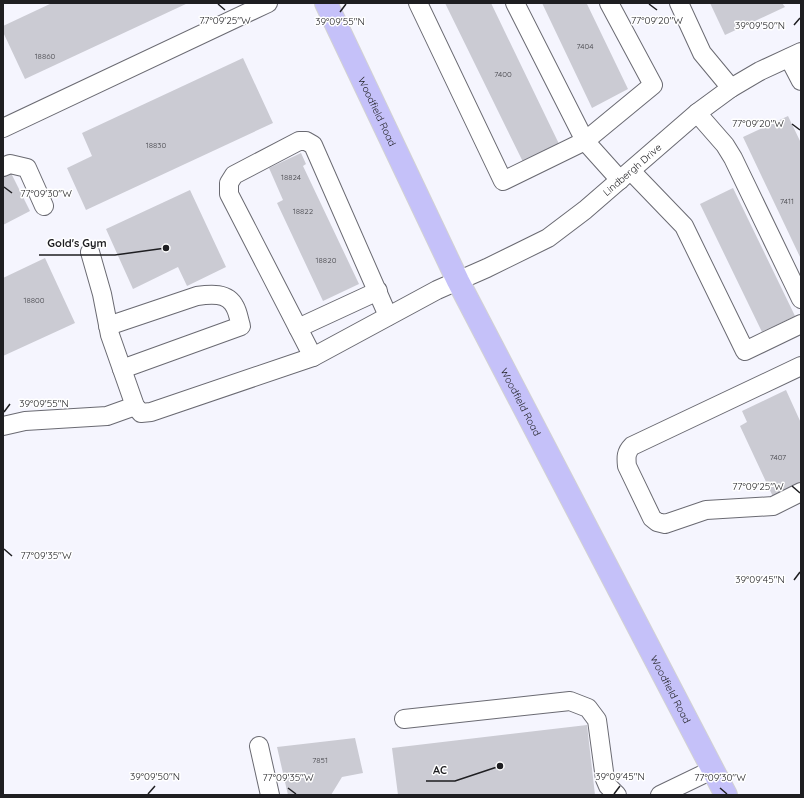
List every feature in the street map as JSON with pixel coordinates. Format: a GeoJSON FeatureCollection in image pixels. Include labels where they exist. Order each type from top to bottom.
{"type":"FeatureCollection","features":[{"type":"Feature","properties":{"kind":"main road","name":"Woodfield Road"},"geometry":{"type":"LineString","coordinates":[[326,3],[458,281],[726,795]]}},
{"type":"Feature","properties":{"kind":"street"},"geometry":{"type":"LineString","coordinates":[[3,128],[238,9],[268,3]]}},
{"type":"Feature","properties":{"kind":"street"},"geometry":{"type":"LineString","coordinates":[[418,3],[503,181],[585,141],[653,85],[609,3]]}},
{"type":"Feature","properties":{"kind":"street"},"geometry":{"type":"LineString","coordinates":[[515,3],[585,141],[684,226],[745,351],[801,324]]}},
{"type":"Feature","properties":{"kind":"street"},"geometry":{"type":"LineString","coordinates":[[679,3],[702,53],[731,88]]}},
{"type":"Feature","properties":{"kind":"street"},"geometry":{"type":"LineString","coordinates":[[795,55],[801,82]]}},
{"type":"Feature","properties":{"kind":"street","name":"Lindbergh Drive"},"geometry":{"type":"LineString","coordinates":[[134,406],[140,412],[151,412],[314,356],[388,316],[548,238],[585,210],[697,113],[731,88],[760,71],[795,55]]}},
{"type":"Feature","properties":{"kind":"street"},"geometry":{"type":"LineString","coordinates":[[697,113],[733,158],[801,299]]}},
{"type":"Feature","properties":{"kind":"street"},"geometry":{"type":"LineString","coordinates":[[314,356],[229,194],[229,183],[234,175],[299,142],[306,141],[313,145],[388,316]]}},
{"type":"Feature","properties":{"kind":"street"},"geometry":{"type":"LineString","coordinates":[[3,167],[10,164],[27,168],[44,206]]}},
{"type":"Feature","properties":{"kind":"street"},"geometry":{"type":"LineString","coordinates":[[3,426],[25,421],[107,416],[134,406],[108,326],[102,294],[90,252]]}},
{"type":"Feature","properties":{"kind":"street"},"geometry":{"type":"LineString","coordinates":[[298,328],[378,291]]}},
{"type":"Feature","properties":{"kind":"street"},"geometry":{"type":"LineString","coordinates":[[108,326],[197,296],[208,294],[219,295],[228,299],[235,306],[241,326],[122,369]]}},
{"type":"Feature","properties":{"kind":"street"},"geometry":{"type":"LineString","coordinates":[[801,366],[632,446],[627,452],[626,458],[627,466],[652,518],[657,522],[665,524],[706,510],[773,506],[801,492]]}},
{"type":"Feature","properties":{"kind":"street"},"geometry":{"type":"LineString","coordinates":[[404,719],[570,701],[588,708],[597,720],[606,779],[608,786],[617,795]]}},
{"type":"Feature","properties":{"kind":"street"},"geometry":{"type":"LineString","coordinates":[[259,746],[270,795]]}},
{"type":"Feature","properties":{"kind":"street"},"geometry":{"type":"LineString","coordinates":[[660,795],[712,770]]}},
{"type":"Feature","properties":{"kind":"building"},"geometry":{"type":"Polygon","coordinates":[[[52,3],[188,3],[25,79],[3,32],[3,26],[52,3]]]}},
{"type":"Feature","properties":{"kind":"building"},"geometry":{"type":"Polygon","coordinates":[[[445,3],[491,3],[560,146],[524,164],[445,3]]]}},
{"type":"Feature","properties":{"kind":"building"},"geometry":{"type":"Polygon","coordinates":[[[542,3],[588,3],[587,4],[628,89],[592,108],[542,3]]]}},
{"type":"Feature","properties":{"kind":"building"},"geometry":{"type":"Polygon","coordinates":[[[710,3],[782,3],[785,7],[725,35],[710,3]]]}},
{"type":"Feature","properties":{"kind":"building"},"geometry":{"type":"Polygon","coordinates":[[[243,58],[273,123],[86,210],[67,168],[92,156],[82,133],[243,58]]]}},
{"type":"Feature","properties":{"kind":"building"},"geometry":{"type":"Polygon","coordinates":[[[788,116],[801,143],[801,259],[743,137],[788,116]]]}},
{"type":"Feature","properties":{"kind":"building"},"geometry":{"type":"Polygon","coordinates":[[[301,153],[306,164],[303,166],[359,284],[323,301],[277,203],[283,200],[269,168],[301,153]]]}},
{"type":"Feature","properties":{"kind":"building"},"geometry":{"type":"Polygon","coordinates":[[[10,171],[30,211],[3,225],[3,174],[10,171]]]}},
{"type":"Feature","properties":{"kind":"building"},"geometry":{"type":"Polygon","coordinates":[[[733,188],[795,316],[762,332],[700,204],[733,188]]]}},
{"type":"Feature","properties":{"kind":"building"},"geometry":{"type":"Polygon","coordinates":[[[190,190],[226,267],[187,286],[178,267],[133,289],[106,229],[190,190]]]}},
{"type":"Feature","properties":{"kind":"building"},"geometry":{"type":"Polygon","coordinates":[[[45,258],[75,323],[3,356],[3,278],[45,258]]]}},
{"type":"Feature","properties":{"kind":"building"},"geometry":{"type":"Polygon","coordinates":[[[786,390],[801,423],[801,489],[775,501],[740,426],[747,422],[742,411],[786,390]]]}},
{"type":"Feature","properties":{"kind":"building"},"geometry":{"type":"Polygon","coordinates":[[[587,725],[595,795],[398,795],[392,748],[587,725]]]}},
{"type":"Feature","properties":{"kind":"building"},"geometry":{"type":"Polygon","coordinates":[[[355,738],[363,773],[342,777],[331,795],[288,795],[277,747],[355,738]]]}},
{"type":"Feature","properties":{"kind":"place","name":"Gold's Gym"},"geometry":{"type":"Point","coordinates":[166,248]}},
{"type":"Feature","properties":{"kind":"place","name":"AC"},"geometry":{"type":"Point","coordinates":[500,766]}}]}
